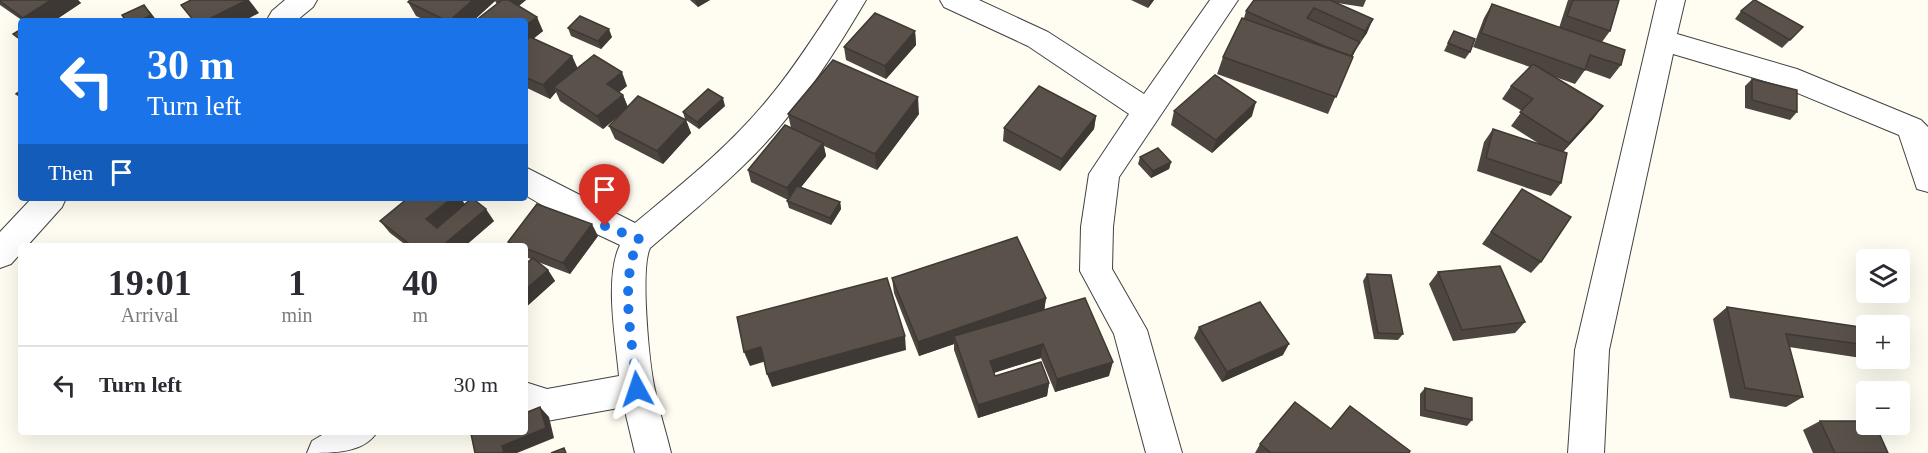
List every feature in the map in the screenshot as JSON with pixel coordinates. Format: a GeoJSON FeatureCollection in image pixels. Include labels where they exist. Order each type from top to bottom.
{"type":"FeatureCollection","features":[{"type":"Feature","properties":{"kind":"street"},"geometry":{"type":"LineString","coordinates":[[284,18],[303,0]]}},
{"type":"Feature","properties":{"kind":"street"},"geometry":{"type":"LineString","coordinates":[[653,453],[637,389],[629,292],[630,257],[639,239],[709,180],[747,143],[806,72],[852,0]]}},
{"type":"Feature","properties":{"kind":"street"},"geometry":{"type":"LineString","coordinates":[[954,0],[1038,39],[1146,110]]}},
{"type":"Feature","properties":{"kind":"street"},"geometry":{"type":"LineString","coordinates":[[1164,453],[1130,330],[1096,271],[1097,227],[1104,174],[1224,0]]}},
{"type":"Feature","properties":{"kind":"street"},"geometry":{"type":"LineString","coordinates":[[1586,453],[1592,350],[1671,0]]}},
{"type":"Feature","properties":{"kind":"street"},"geometry":{"type":"LineString","coordinates":[[1661,40],[1786,77],[1919,137],[1928,180]]}},
{"type":"Feature","properties":{"kind":"street"},"geometry":{"type":"LineString","coordinates":[[528,181],[605,226],[639,239]]}},
{"type":"Feature","properties":{"kind":"street"},"geometry":{"type":"LineString","coordinates":[[0,254],[48,201]]}},
{"type":"Feature","properties":{"kind":"street"},"geometry":{"type":"LineString","coordinates":[[528,399],[547,405],[637,389]]}},
{"type":"Feature","properties":{"kind":"street"},"geometry":{"type":"LineString","coordinates":[[325,453],[353,435]]}},
{"type":"Feature","properties":{"kind":"building"},"geometry":{"type":"Polygon","coordinates":[[[0,0],[51,0],[23,18],[0,0]]]}},
{"type":"Feature","properties":{"kind":"building"},"geometry":{"type":"Polygon","coordinates":[[[191,0],[247,0],[211,18],[192,18],[181,5],[191,0]]]}},
{"type":"Feature","properties":{"kind":"building"},"geometry":{"type":"Polygon","coordinates":[[[410,0],[473,0],[452,18],[441,18],[408,2],[410,0]]]}},
{"type":"Feature","properties":{"kind":"building"},"geometry":{"type":"Polygon","coordinates":[[[502,0],[509,0],[537,17],[528,24],[528,18],[479,18],[502,0]]]}},
{"type":"Feature","properties":{"kind":"building"},"geometry":{"type":"Polygon","coordinates":[[[1254,0],[1330,0],[1373,19],[1365,31],[1314,8],[1307,18],[1360,42],[1351,56],[1246,11],[1254,0]]]}},
{"type":"Feature","properties":{"kind":"building"},"geometry":{"type":"Polygon","coordinates":[[[1573,0],[1619,0],[1610,31],[1567,16],[1573,0]]]}},
{"type":"Feature","properties":{"kind":"building"},"geometry":{"type":"Polygon","coordinates":[[[1754,0],[1803,27],[1790,40],[1741,11],[1754,0]]]}},
{"type":"Feature","properties":{"kind":"building"},"geometry":{"type":"Polygon","coordinates":[[[1492,4],[1625,50],[1621,65],[1590,55],[1585,70],[1481,33],[1492,4]]]}},
{"type":"Feature","properties":{"kind":"building"},"geometry":{"type":"Polygon","coordinates":[[[144,5],[151,15],[145,18],[124,18],[122,15],[144,5]]]}},
{"type":"Feature","properties":{"kind":"building"},"geometry":{"type":"Polygon","coordinates":[[[875,13],[915,31],[885,66],[844,47],[875,13]]]}},
{"type":"Feature","properties":{"kind":"building"},"geometry":{"type":"Polygon","coordinates":[[[580,16],[609,29],[598,41],[568,28],[580,16]]]}},
{"type":"Feature","properties":{"kind":"building"},"geometry":{"type":"Polygon","coordinates":[[[1242,18],[1353,57],[1336,97],[1223,57],[1242,18]]]}},
{"type":"Feature","properties":{"kind":"building"},"geometry":{"type":"Polygon","coordinates":[[[1454,31],[1475,39],[1470,52],[1448,43],[1454,31]]]}},
{"type":"Feature","properties":{"kind":"building"},"geometry":{"type":"Polygon","coordinates":[[[530,37],[572,56],[543,85],[528,78],[528,39],[530,37]]]}},
{"type":"Feature","properties":{"kind":"building"},"geometry":{"type":"Polygon","coordinates":[[[594,55],[622,72],[607,84],[623,95],[597,116],[554,87],[594,55]]]}},
{"type":"Feature","properties":{"kind":"building"},"geometry":{"type":"Polygon","coordinates":[[[833,60],[918,97],[875,154],[788,114],[833,60]]]}},
{"type":"Feature","properties":{"kind":"building"},"geometry":{"type":"Polygon","coordinates":[[[1533,64],[1603,106],[1569,143],[1520,112],[1533,99],[1511,86],[1533,64]]]}},
{"type":"Feature","properties":{"kind":"building"},"geometry":{"type":"Polygon","coordinates":[[[1215,75],[1256,102],[1216,140],[1174,111],[1215,75]]]}},
{"type":"Feature","properties":{"kind":"building"},"geometry":{"type":"Polygon","coordinates":[[[1752,79],[1797,90],[1797,112],[1752,100],[1752,79]]]}},
{"type":"Feature","properties":{"kind":"building"},"geometry":{"type":"Polygon","coordinates":[[[1039,86],[1096,116],[1062,159],[1004,128],[1039,86]]]}},
{"type":"Feature","properties":{"kind":"building"},"geometry":{"type":"Polygon","coordinates":[[[708,89],[723,98],[697,122],[683,112],[708,89]]]}},
{"type":"Feature","properties":{"kind":"building"},"geometry":{"type":"Polygon","coordinates":[[[638,96],[686,120],[657,151],[609,126],[638,96]]]}},
{"type":"Feature","properties":{"kind":"building"},"geometry":{"type":"Polygon","coordinates":[[[785,125],[823,143],[787,188],[748,170],[785,125]]]}},
{"type":"Feature","properties":{"kind":"building"},"geometry":{"type":"Polygon","coordinates":[[[1493,129],[1567,153],[1561,183],[1486,158],[1493,129]]]}},
{"type":"Feature","properties":{"kind":"building"},"geometry":{"type":"Polygon","coordinates":[[[1158,148],[1171,162],[1153,171],[1140,157],[1158,148]]]}},
{"type":"Feature","properties":{"kind":"building"},"geometry":{"type":"Polygon","coordinates":[[[797,186],[840,202],[830,218],[787,201],[797,186]]]}},
{"type":"Feature","properties":{"kind":"building"},"geometry":{"type":"Polygon","coordinates":[[[1522,189],[1571,217],[1541,262],[1491,232],[1522,189]]]}},
{"type":"Feature","properties":{"kind":"building"},"geometry":{"type":"Polygon","coordinates":[[[404,201],[448,201],[426,219],[437,228],[468,201],[476,201],[486,209],[446,243],[408,243],[380,221],[404,201]]]}},
{"type":"Feature","properties":{"kind":"building"},"geometry":{"type":"Polygon","coordinates":[[[537,204],[592,224],[563,263],[528,249],[528,243],[508,242],[537,204]]]}},
{"type":"Feature","properties":{"kind":"building"},"geometry":{"type":"Polygon","coordinates":[[[1017,237],[1046,298],[918,342],[892,278],[1017,237]]]}},
{"type":"Feature","properties":{"kind":"building"},"geometry":{"type":"Polygon","coordinates":[[[533,258],[548,270],[528,287],[528,262],[533,258]]]}},
{"type":"Feature","properties":{"kind":"building"},"geometry":{"type":"Polygon","coordinates":[[[1500,266],[1525,322],[1462,330],[1438,272],[1500,266]]]}},
{"type":"Feature","properties":{"kind":"building"},"geometry":{"type":"Polygon","coordinates":[[[1367,274],[1391,275],[1403,334],[1378,333],[1367,274]]]}},
{"type":"Feature","properties":{"kind":"building"},"geometry":{"type":"Polygon","coordinates":[[[887,278],[905,336],[767,374],[761,347],[744,352],[737,317],[887,278]]]}},
{"type":"Feature","properties":{"kind":"building"},"geometry":{"type":"Polygon","coordinates":[[[1085,298],[1113,362],[1057,379],[1043,344],[990,361],[995,376],[1041,362],[1049,383],[978,405],[954,336],[1085,298]]]}},
{"type":"Feature","properties":{"kind":"building"},"geometry":{"type":"Polygon","coordinates":[[[1260,302],[1289,344],[1227,372],[1199,327],[1260,302]]]}},
{"type":"Feature","properties":{"kind":"building"},"geometry":{"type":"Polygon","coordinates":[[[1727,307],[1856,326],[1856,344],[1786,334],[1803,397],[1745,388],[1727,307]]]}},
{"type":"Feature","properties":{"kind":"building"},"geometry":{"type":"Polygon","coordinates":[[[1425,388],[1472,398],[1472,420],[1425,410],[1425,388]]]}},
{"type":"Feature","properties":{"kind":"building"},"geometry":{"type":"Polygon","coordinates":[[[1295,402],[1331,429],[1350,406],[1410,451],[1409,453],[1271,453],[1260,444],[1295,402]]]}},
{"type":"Feature","properties":{"kind":"building"},"geometry":{"type":"Polygon","coordinates":[[[540,407],[546,428],[502,446],[504,453],[475,453],[471,435],[528,435],[528,412],[540,407]]]}},
{"type":"Feature","properties":{"kind":"building"},"geometry":{"type":"Polygon","coordinates":[[[1820,421],[1856,421],[1856,435],[1880,435],[1888,453],[1835,453],[1820,421]]]}},
{"type":"Feature","properties":{"kind":"building"},"geometry":{"type":"Polygon","coordinates":[[[564,448],[566,453],[551,453],[564,448]]]}},
{"type":"Feature","properties":{"kind":"route"},"geometry":{"type":"LineString","coordinates":[[605,226],[639,239],[630,257],[629,292],[637,389]]}}]}
